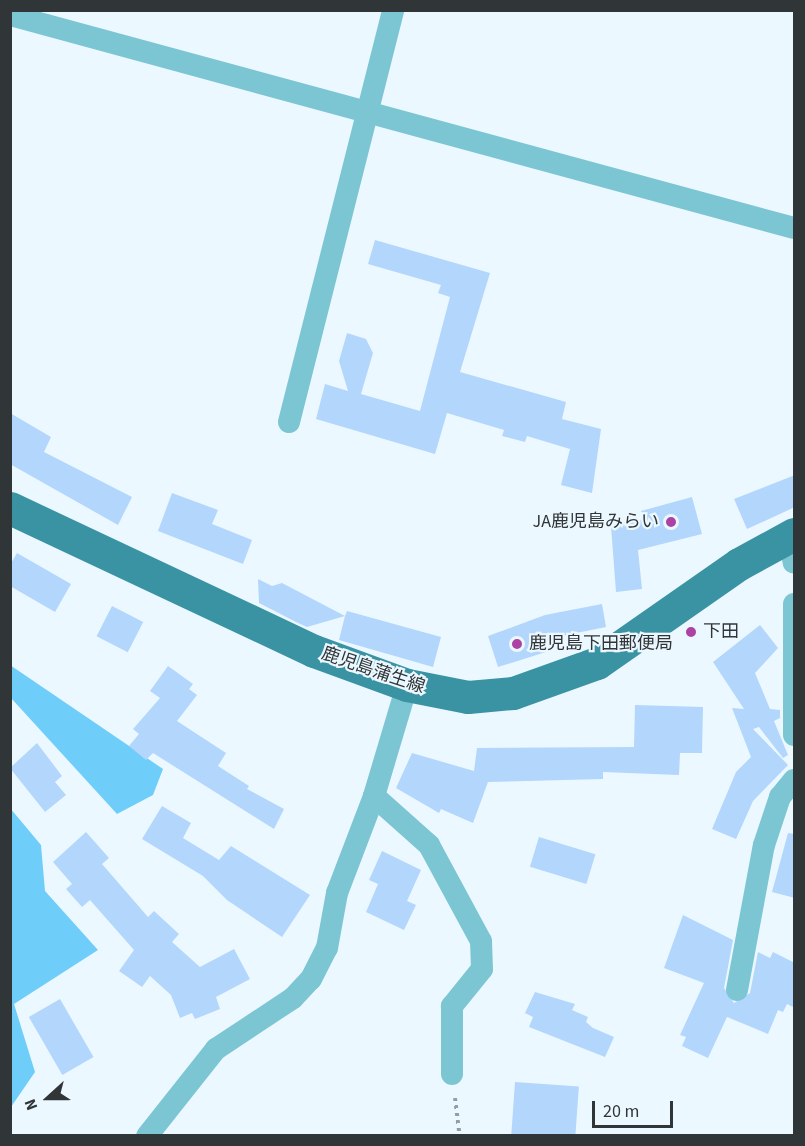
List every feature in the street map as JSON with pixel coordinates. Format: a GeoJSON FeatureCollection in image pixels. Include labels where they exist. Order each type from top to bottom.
{"type":"FeatureCollection","features":[{"type":"Feature","properties":{"kind":"main road","name":"鹿児島蒲生線"},"geometry":{"type":"LineString","coordinates":[[10,508],[255,626],[406,685],[480,696],[513,693],[575,671],[635,639],[739,564],[793,544]]}},
{"type":"Feature","properties":{"kind":"street"},"geometry":{"type":"LineString","coordinates":[[289,422],[393,10]]}},
{"type":"Feature","properties":{"kind":"street"},"geometry":{"type":"LineString","coordinates":[[10,15],[365,115],[795,228]]}},
{"type":"Feature","properties":{"kind":"street"},"geometry":{"type":"LineString","coordinates":[[795,604],[795,735]]}},
{"type":"Feature","properties":{"kind":"street"},"geometry":{"type":"LineString","coordinates":[[147,1136],[216,1049],[293,998],[311,979],[327,948],[337,893],[374,796],[406,685]]}},
{"type":"Feature","properties":{"kind":"street"},"geometry":{"type":"LineString","coordinates":[[737,990],[764,845],[780,797],[795,780]]}},
{"type":"Feature","properties":{"kind":"street"},"geometry":{"type":"LineString","coordinates":[[374,796],[429,846],[481,941],[482,969],[452,1006],[452,1074]]}},
{"type":"Feature","properties":{"kind":"path"},"geometry":{"type":"LineString","coordinates":[[452,1074],[460,1136]]}},
{"type":"Feature","properties":{"kind":"shaded area"},"geometry":{"type":"Polygon","coordinates":[[[10,665],[163,769],[153,795],[117,814],[11,698],[10,665]]]}},
{"type":"Feature","properties":{"kind":"shaded area"},"geometry":{"type":"Polygon","coordinates":[[[10,808],[41,845],[45,891],[98,950],[14,1004],[35,1072],[11,1107],[10,808]]]}},
{"type":"Feature","properties":{"kind":"building"},"geometry":{"type":"Polygon","coordinates":[[[375,240],[490,273],[460,372],[566,402],[562,419],[601,429],[592,493],[561,485],[570,449],[527,436],[525,442],[502,436],[504,430],[447,413],[435,454],[316,419],[325,384],[348,391],[339,361],[347,333],[366,339],[373,353],[361,394],[420,411],[450,297],[438,293],[441,285],[368,264],[375,240]]]}},
{"type":"Feature","properties":{"kind":"building"},"geometry":{"type":"Polygon","coordinates":[[[10,413],[51,437],[44,452],[132,497],[118,525],[10,464],[10,413]]]}},
{"type":"Feature","properties":{"kind":"building"},"geometry":{"type":"Polygon","coordinates":[[[795,475],[795,507],[747,529],[734,499],[795,475]]]}},
{"type":"Feature","properties":{"kind":"building"},"geometry":{"type":"Polygon","coordinates":[[[172,493],[218,510],[212,524],[252,540],[243,564],[158,531],[172,493]]]}},
{"type":"Feature","properties":{"kind":"building"},"geometry":{"type":"Polygon","coordinates":[[[692,497],[702,534],[638,550],[642,589],[616,592],[611,526],[643,520],[641,511],[692,497]]]}},
{"type":"Feature","properties":{"kind":"building"},"geometry":{"type":"Polygon","coordinates":[[[17,553],[71,584],[55,612],[10,586],[10,565],[17,553]]]}},
{"type":"Feature","properties":{"kind":"building"},"geometry":{"type":"Polygon","coordinates":[[[258,579],[272,586],[282,583],[345,616],[307,627],[259,603],[258,579]]]}},
{"type":"Feature","properties":{"kind":"building"},"geometry":{"type":"Polygon","coordinates":[[[602,604],[606,627],[542,640],[546,652],[498,667],[488,636],[545,615],[602,604]]]}},
{"type":"Feature","properties":{"kind":"building"},"geometry":{"type":"Polygon","coordinates":[[[112,606],[143,622],[128,652],[97,636],[112,606]]]}},
{"type":"Feature","properties":{"kind":"building"},"geometry":{"type":"Polygon","coordinates":[[[347,611],[441,637],[433,667],[339,640],[347,611]]]}},
{"type":"Feature","properties":{"kind":"building"},"geometry":{"type":"Polygon","coordinates":[[[760,625],[778,648],[755,673],[770,709],[780,710],[780,718],[774,721],[788,755],[783,758],[759,727],[753,729],[788,765],[753,801],[736,839],[712,829],[736,772],[751,757],[732,708],[744,709],[713,662],[760,625]]]}},
{"type":"Feature","properties":{"kind":"building"},"geometry":{"type":"Polygon","coordinates":[[[168,666],[193,684],[189,689],[197,695],[177,721],[226,753],[218,766],[249,786],[247,789],[284,809],[274,829],[153,753],[146,760],[129,746],[139,734],[133,729],[160,698],[150,691],[168,666]]]}},
{"type":"Feature","properties":{"kind":"building"},"geometry":{"type":"Polygon","coordinates":[[[635,705],[703,707],[702,753],[680,753],[679,775],[603,772],[603,779],[488,782],[473,823],[441,809],[439,813],[396,788],[412,753],[474,771],[477,748],[634,747],[635,705]]]}},
{"type":"Feature","properties":{"kind":"building"},"geometry":{"type":"Polygon","coordinates":[[[37,743],[62,776],[55,782],[66,795],[45,812],[10,768],[37,743]]]}},
{"type":"Feature","properties":{"kind":"building"},"geometry":{"type":"Polygon","coordinates":[[[162,806],[191,823],[183,838],[219,860],[231,846],[310,895],[282,937],[227,900],[203,876],[142,839],[162,806]]]}},
{"type":"Feature","properties":{"kind":"building"},"geometry":{"type":"Polygon","coordinates":[[[86,832],[109,858],[102,864],[148,917],[154,911],[179,934],[172,942],[200,967],[234,949],[250,979],[216,997],[220,1009],[195,1019],[192,1013],[180,1018],[171,995],[150,976],[142,987],[119,971],[134,950],[90,900],[82,907],[66,889],[72,884],[53,862],[86,832]]]}},
{"type":"Feature","properties":{"kind":"building"},"geometry":{"type":"Polygon","coordinates":[[[788,833],[795,834],[795,898],[772,892],[788,833]]]}},
{"type":"Feature","properties":{"kind":"building"},"geometry":{"type":"Polygon","coordinates":[[[539,837],[595,854],[586,884],[530,867],[539,837]]]}},
{"type":"Feature","properties":{"kind":"building"},"geometry":{"type":"Polygon","coordinates":[[[382,851],[421,870],[407,901],[416,905],[404,930],[366,912],[378,884],[369,880],[382,851]]]}},
{"type":"Feature","properties":{"kind":"building"},"geometry":{"type":"Polygon","coordinates":[[[683,915],[733,940],[724,988],[734,1003],[750,993],[758,952],[770,958],[773,952],[795,963],[795,1008],[787,1004],[783,1012],[778,1010],[768,1034],[727,1017],[708,1058],[682,1046],[686,1037],[680,1035],[704,983],[664,968],[683,915]]]}},
{"type":"Feature","properties":{"kind":"building"},"geometry":{"type":"Polygon","coordinates":[[[535,992],[575,1004],[572,1010],[588,1017],[586,1022],[593,1028],[614,1037],[605,1057],[529,1027],[533,1017],[525,1013],[535,992]]]}},
{"type":"Feature","properties":{"kind":"building"},"geometry":{"type":"Polygon","coordinates":[[[60,999],[94,1057],[62,1075],[29,1017],[60,999]]]}},
{"type":"Feature","properties":{"kind":"building"},"geometry":{"type":"Polygon","coordinates":[[[515,1082],[579,1086],[575,1136],[511,1136],[515,1082]]]}},
{"type":"Feature","properties":{"kind":"place","name":"JA鹿児島みらい"},"geometry":{"type":"Point","coordinates":[671,522]}},
{"type":"Feature","properties":{"kind":"place","name":"下田"},"geometry":{"type":"Point","coordinates":[691,632]}},
{"type":"Feature","properties":{"kind":"place","name":"鹿児島下田郵便局"},"geometry":{"type":"Point","coordinates":[517,644]}}]}
